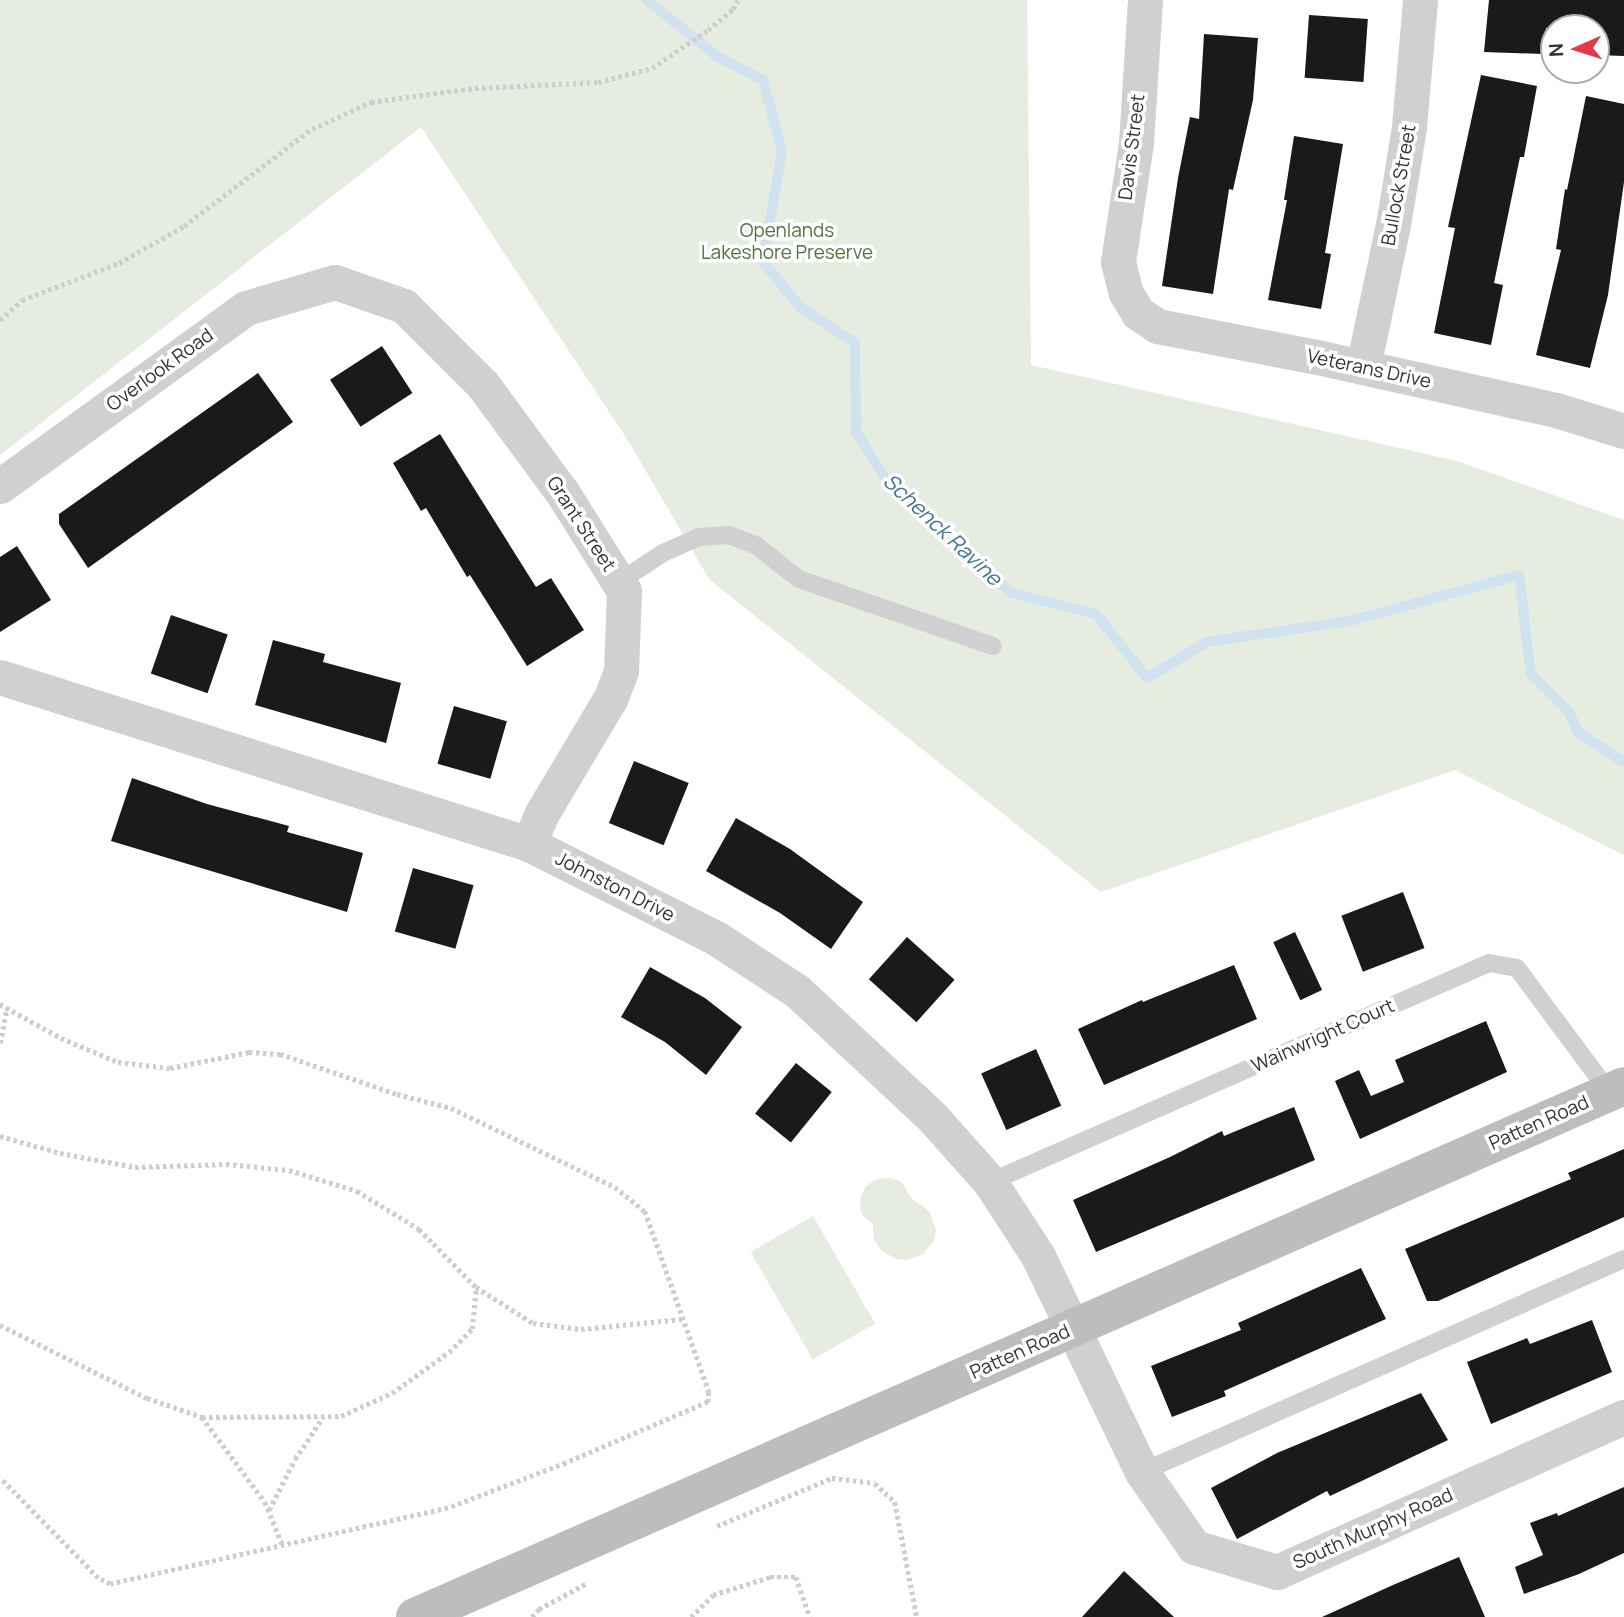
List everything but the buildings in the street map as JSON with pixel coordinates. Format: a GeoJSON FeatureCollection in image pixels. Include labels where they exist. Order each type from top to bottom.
{"type":"FeatureCollection","features":[{"type":"Feature","properties":{"kind":"street","name":"Davis Street"},"geometry":{"type":"LineString","coordinates":[[1126,293],[1118,262],[1136,143],[1145,0]]}},
{"type":"Feature","properties":{"kind":"street","name":"Bullock Street"},"geometry":{"type":"LineString","coordinates":[[1363,367],[1393,225],[1409,127],[1420,0]]}},
{"type":"Feature","properties":{"kind":"street","name":"Overlook Road"},"geometry":{"type":"LineString","coordinates":[[0,486],[246,308],[335,282]]}},
{"type":"Feature","properties":{"kind":"street","name":"Grant Street"},"geometry":{"type":"LineString","coordinates":[[335,282],[404,306],[483,385],[562,492],[624,591],[621,671],[610,699],[542,813],[529,844]]}},
{"type":"Feature","properties":{"kind":"street","name":"Veterans Drive"},"geometry":{"type":"LineString","coordinates":[[1126,293],[1138,313],[1157,326],[1363,367],[1556,410],[1624,431]]}},
{"type":"Feature","properties":{"kind":"street","name":"Johnston Drive"},"geometry":{"type":"LineString","coordinates":[[0,677],[529,844],[716,938],[797,991],[933,1118],[990,1182],[1038,1256],[1073,1329]]}},
{"type":"Feature","properties":{"kind":"street","name":"Patten Road"},"geometry":{"type":"LineString","coordinates":[[415,1617],[1617,1089]]}},
{"type":"Feature","properties":{"kind":"street","name":"South Murphy Road"},"geometry":{"type":"LineString","coordinates":[[1073,1329],[1142,1472],[1194,1547],[1277,1572],[1624,1417]]}},
{"type":"Feature","properties":{"kind":"lane"},"geometry":{"type":"LineString","coordinates":[[618,582],[663,553],[699,537],[729,535],[757,546],[799,579],[993,646]]}},
{"type":"Feature","properties":{"kind":"lane","name":"Wainwright Court"},"geometry":{"type":"LineString","coordinates":[[990,1182],[1489,963],[1517,968],[1617,1089]]}},
{"type":"Feature","properties":{"kind":"lane"},"geometry":{"type":"LineString","coordinates":[[1142,1472],[1624,1259]]}},
{"type":"Feature","properties":{"kind":"path"},"geometry":{"type":"LineString","coordinates":[[0,320],[22,300],[120,262],[184,226],[312,129],[371,102],[475,88],[598,82],[652,68],[708,30],[733,9],[738,0]]}},
{"type":"Feature","properties":{"kind":"path"},"geometry":{"type":"LineString","coordinates":[[0,1004],[61,1038],[118,1062],[170,1068],[249,1052],[280,1054],[397,1094],[451,1108],[615,1187],[645,1211],[709,1392],[708,1402],[566,1463],[448,1508],[110,1584],[98,1578],[0,1478]]}},
{"type":"Feature","properties":{"kind":"path"},"geometry":{"type":"LineString","coordinates":[[0,1043],[7,1009]]}},
{"type":"Feature","properties":{"kind":"path"},"geometry":{"type":"LineString","coordinates":[[0,1136],[60,1153],[135,1167],[226,1164],[289,1170],[357,1191],[419,1228],[476,1287],[533,1322],[581,1329],[683,1319]]}},
{"type":"Feature","properties":{"kind":"path"},"geometry":{"type":"LineString","coordinates":[[0,1325],[147,1398],[202,1417],[341,1416],[391,1393],[449,1352],[472,1329],[476,1287]]}},
{"type":"Feature","properties":{"kind":"path"},"geometry":{"type":"LineString","coordinates":[[202,1417],[269,1511],[283,1546]]}},
{"type":"Feature","properties":{"kind":"path"},"geometry":{"type":"LineString","coordinates":[[269,1511],[295,1459],[323,1417]]}},
{"type":"Feature","properties":{"kind":"path"},"geometry":{"type":"LineString","coordinates":[[706,1531],[832,1478],[875,1482],[895,1502],[917,1617]]}},
{"type":"Feature","properties":{"kind":"path"},"geometry":{"type":"LineString","coordinates":[[691,1617],[713,1595],[770,1577],[796,1577],[810,1617]]}},
{"type":"Feature","properties":{"kind":"path"},"geometry":{"type":"LineString","coordinates":[[532,1617],[539,1609],[595,1579]]}},
{"type":"Feature","properties":{"kind":"green space","name":"Openlands Lakeshore Preserve"},"geometry":{"type":"Polygon","coordinates":[[[0,0],[1027,0],[1031,365],[1457,461],[1624,520],[1624,855],[1455,770],[1101,892],[709,579],[629,442],[421,127],[0,455],[0,0]]]}},
{"type":"Feature","properties":{"kind":"green space"},"geometry":{"type":"Polygon","coordinates":[[[891,1178],[902,1182],[911,1198],[929,1211],[936,1229],[934,1241],[923,1254],[907,1260],[896,1259],[882,1251],[874,1240],[873,1224],[863,1216],[860,1209],[861,1196],[866,1186],[877,1179],[891,1178]]]}},
{"type":"Feature","properties":{"kind":"green space"},"geometry":{"type":"Polygon","coordinates":[[[813,1216],[875,1323],[813,1359],[751,1252],[813,1216]]]}},
{"type":"Feature","properties":{"kind":"waterway","name":"Schenck Ravine"},"geometry":{"type":"LineString","coordinates":[[647,0],[718,57],[763,80],[782,151],[763,262],[801,308],[855,343],[856,432],[889,484],[1011,593],[1096,614],[1147,678],[1207,642],[1350,621],[1519,575],[1531,674],[1569,712],[1578,732],[1624,762]]}}]}
